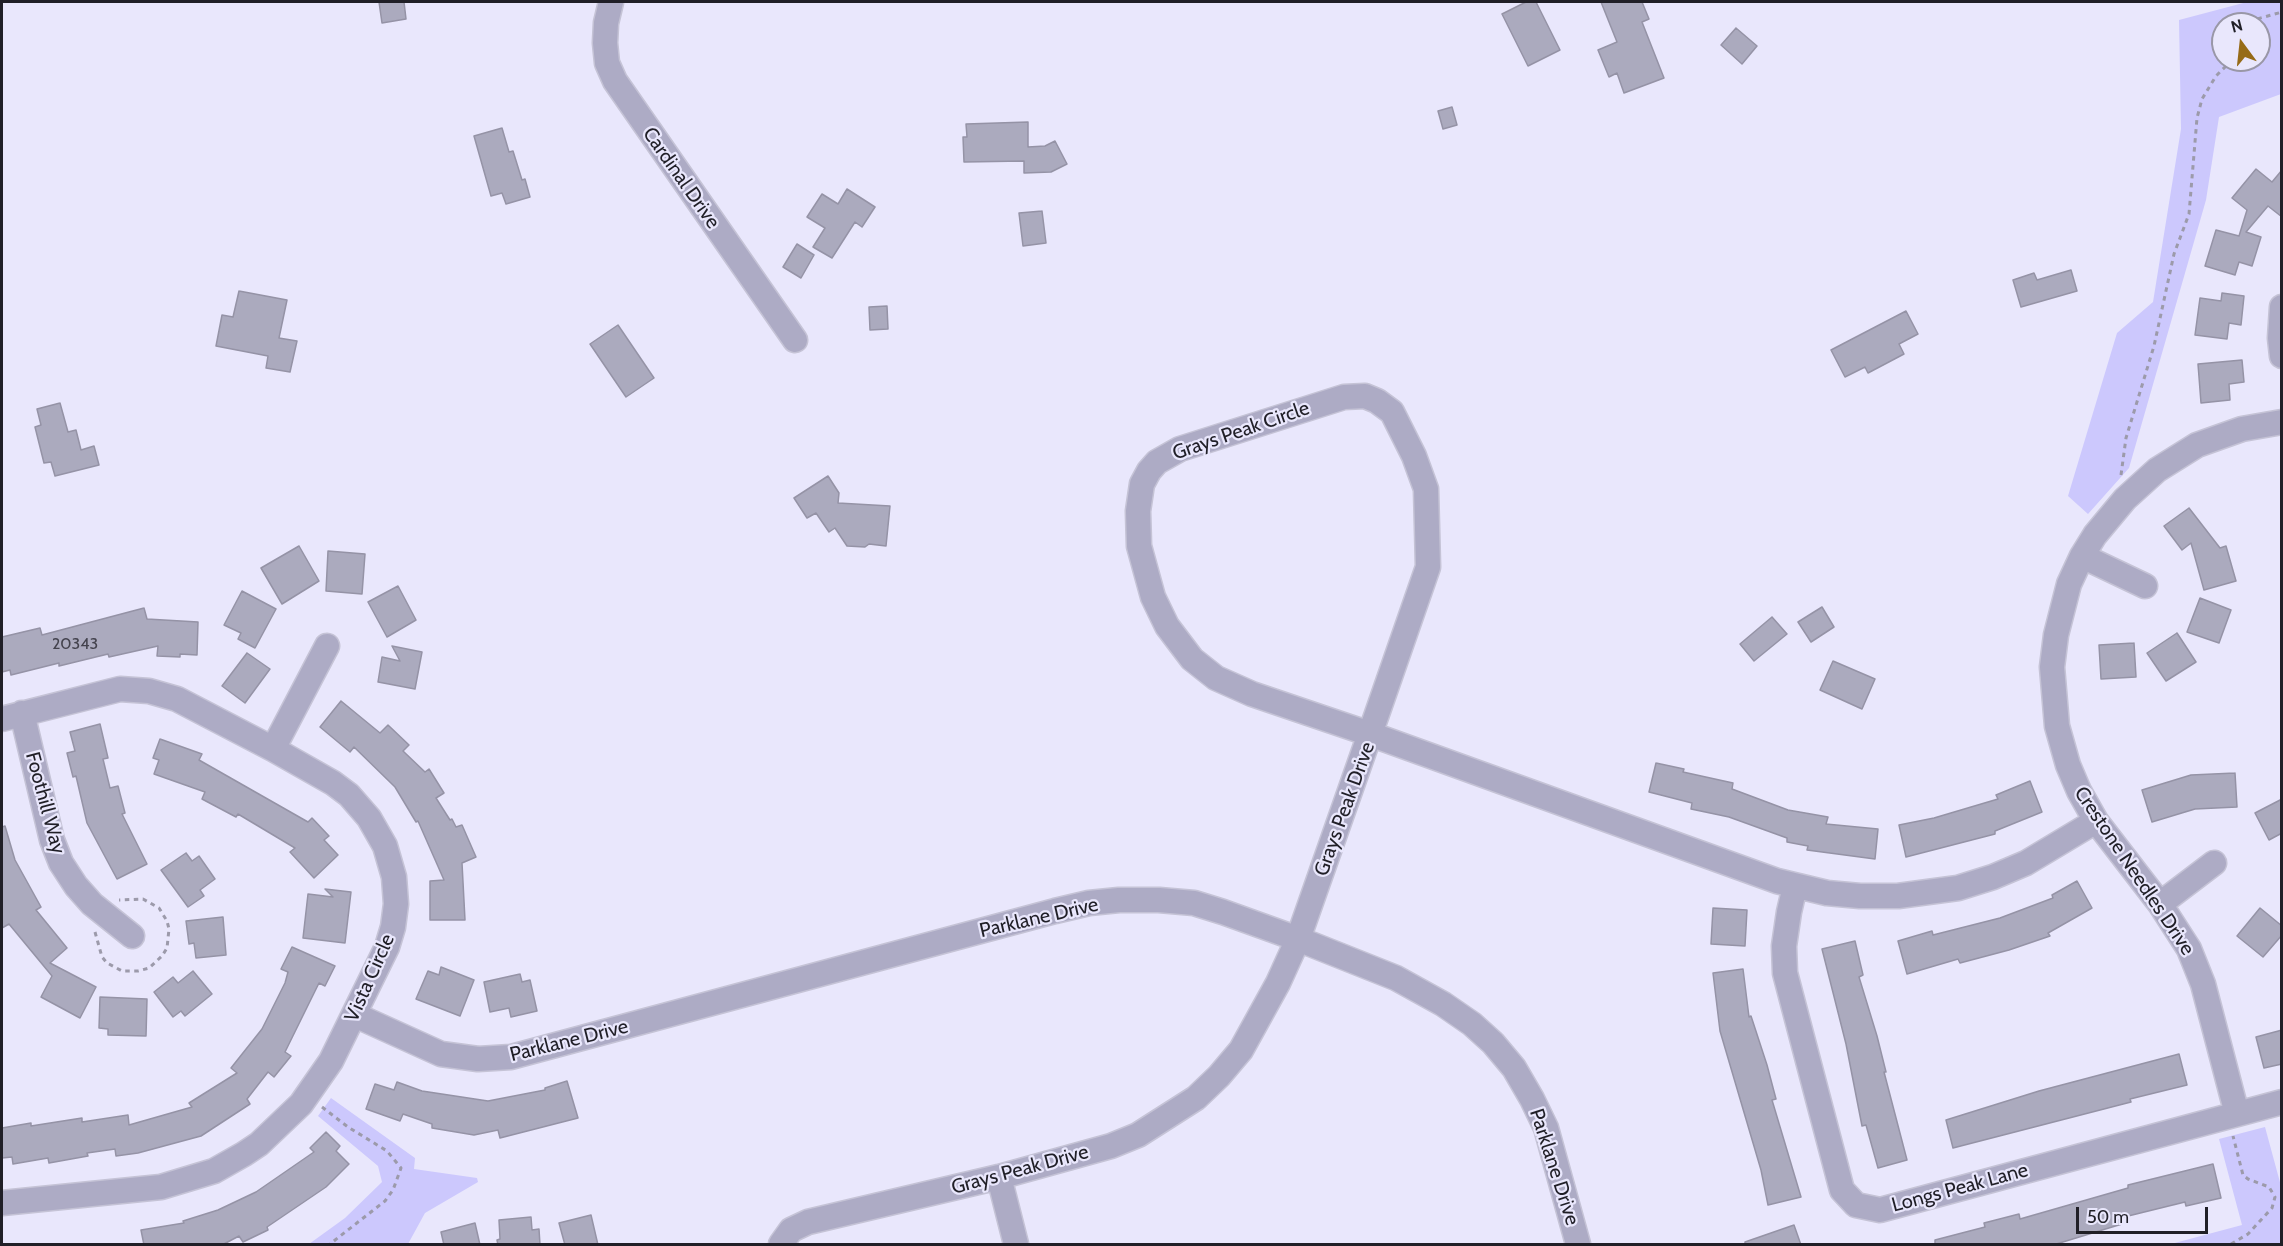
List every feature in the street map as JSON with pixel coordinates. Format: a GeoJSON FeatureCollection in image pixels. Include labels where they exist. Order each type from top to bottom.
{"type":"FeatureCollection","features":[{"type":"Feature","properties":{"kind":"street","name":"Cardinal Drive"},"geometry":{"type":"LineString","coordinates":[[611,2],[606,23],[605,43],[608,63],[615,81],[795,340]]}},
{"type":"Feature","properties":{"kind":"street"},"geometry":{"type":"LineString","coordinates":[[2282,307],[2280,338],[2282,356]]}},
{"type":"Feature","properties":{"kind":"street","name":"Grays Peak Circle"},"geometry":{"type":"LineString","coordinates":[[1365,396],[1377,400],[1392,412],[1414,456],[1426,489],[1428,567],[1370,734],[1252,694],[1216,678],[1192,659],[1167,626],[1153,597],[1139,546],[1138,511],[1142,484],[1157,462],[1180,449],[1344,397],[1365,396]]}},
{"type":"Feature","properties":{"kind":"street","name":"Crestone Needles Drive"},"geometry":{"type":"LineString","coordinates":[[2235,1123],[2199,973],[2182,937],[2160,904],[2096,821],[2079,791],[2065,758],[2057,726],[2052,667],[2055,635],[2063,600],[2082,556],[2100,528],[2125,499],[2170,460],[2197,446],[2229,433],[2282,422]]}},
{"type":"Feature","properties":{"kind":"street"},"geometry":{"type":"LineString","coordinates":[[2082,556],[2145,586]]}},
{"type":"Feature","properties":{"kind":"street"},"geometry":{"type":"LineString","coordinates":[[273,749],[327,646]]}},
{"type":"Feature","properties":{"kind":"street","name":"Vista Circle"},"geometry":{"type":"LineString","coordinates":[[2,1203],[161,1187],[197,1177],[229,1164],[259,1144],[301,1104],[331,1061],[387,947],[395,910],[395,889],[389,856],[375,827],[349,795],[333,783],[273,749],[177,699],[141,689],[110,691],[12,716]]}},
{"type":"Feature","properties":{"kind":"street","name":"Foothill Way"},"geometry":{"type":"LineString","coordinates":[[12,716],[61,863],[92,904],[132,936]]}},
{"type":"Feature","properties":{"kind":"street","name":"Grays Peak Drive"},"geometry":{"type":"LineString","coordinates":[[781,1245],[791,1230],[808,1222],[999,1177],[1111,1146],[1138,1135],[1196,1098],[1241,1050],[1278,983],[1298,939],[1370,734],[1796,886],[1827,893],[1879,897],[1914,895],[1958,888],[1994,877],[2026,863],[2096,821]]}},
{"type":"Feature","properties":{"kind":"street"},"geometry":{"type":"LineString","coordinates":[[2160,904],[2214,863]]}},
{"type":"Feature","properties":{"kind":"street","name":"Longs Peak Lane"},"geometry":{"type":"LineString","coordinates":[[1796,886],[1784,946],[1785,973],[1842,1190],[1851,1213],[1880,1210],[2235,1123],[2282,1102]]}},
{"type":"Feature","properties":{"kind":"street","name":"Parklane Drive"},"geometry":{"type":"LineString","coordinates":[[355,1015],[441,1054],[493,1059],[540,1050],[1089,903],[1119,900],[1194,903],[1298,939],[1396,978],[1421,991],[1472,1024],[1493,1043],[1514,1068],[1546,1128],[1578,1245]]}},
{"type":"Feature","properties":{"kind":"street"},"geometry":{"type":"LineString","coordinates":[[999,1177],[1016,1245]]}},
{"type":"Feature","properties":{"kind":"path"},"geometry":{"type":"LineString","coordinates":[[2122,480],[2121,462],[2126,438],[2154,346],[2174,254],[2189,214],[2197,118],[2202,99],[2220,72]]}},
{"type":"Feature","properties":{"kind":"path"},"geometry":{"type":"LineString","coordinates":[[322,1107],[348,1127],[387,1151],[401,1168],[393,1190],[385,1201],[330,1245]]}},
{"type":"Feature","properties":{"kind":"path"},"geometry":{"type":"LineString","coordinates":[[2231,1245],[2248,1234],[2272,1208],[2275,1197],[2269,1187],[2243,1175],[2235,1123]]}},
{"type":"Feature","properties":{"kind":"shaded area"},"geometry":{"type":"Polygon","coordinates":[[[2247,2],[2281,2],[2281,94],[2219,117],[2206,200],[2129,468],[2088,514],[2068,496],[2117,333],[2153,302],[2181,129],[2179,20],[2247,2]]]}},
{"type":"Feature","properties":{"kind":"shaded area"},"geometry":{"type":"Polygon","coordinates":[[[331,1098],[415,1158],[414,1169],[477,1178],[478,1182],[425,1213],[408,1244],[309,1244],[345,1218],[382,1182],[378,1166],[318,1116],[331,1098]]]}},
{"type":"Feature","properties":{"kind":"shaded area"},"geometry":{"type":"Polygon","coordinates":[[[2265,1127],[2281,1186],[2281,1244],[2171,1244],[2242,1225],[2219,1139],[2265,1127]]]}},
{"type":"Feature","properties":{"kind":"building"},"geometry":{"type":"Polygon","coordinates":[[[379,2],[404,2],[406,19],[382,23],[379,2]]]}},
{"type":"Feature","properties":{"kind":"building"},"geometry":{"type":"Polygon","coordinates":[[[1526,2],[1536,2],[1560,50],[1528,66],[1502,14],[1526,2]]]}},
{"type":"Feature","properties":{"kind":"building"},"geometry":{"type":"Polygon","coordinates":[[[1601,2],[1642,2],[1649,19],[1642,22],[1664,78],[1624,93],[1617,73],[1609,77],[1598,50],[1617,42],[1601,2]]]}},
{"type":"Feature","properties":{"kind":"building"},"geometry":{"type":"Polygon","coordinates":[[[1736,28],[1757,46],[1742,64],[1721,45],[1736,28]]]}},
{"type":"Feature","properties":{"kind":"building"},"geometry":{"type":"Polygon","coordinates":[[[1452,107],[1457,125],[1443,129],[1438,111],[1452,107]]]}},
{"type":"Feature","properties":{"kind":"building"},"geometry":{"type":"Polygon","coordinates":[[[1028,122],[1028,147],[1045,146],[1055,141],[1067,164],[1051,172],[1024,173],[1024,161],[964,162],[963,137],[967,137],[966,124],[1028,122]]]}},
{"type":"Feature","properties":{"kind":"building"},"geometry":{"type":"Polygon","coordinates":[[[502,128],[509,152],[513,151],[530,197],[506,204],[502,193],[491,196],[474,136],[502,128]]]}},
{"type":"Feature","properties":{"kind":"building"},"geometry":{"type":"Polygon","coordinates":[[[2256,169],[2272,182],[2282,170],[2282,217],[2268,206],[2246,232],[2261,237],[2252,266],[2239,262],[2235,275],[2205,266],[2216,230],[2239,236],[2247,210],[2232,198],[2256,169]]]}},
{"type":"Feature","properties":{"kind":"building"},"geometry":{"type":"Polygon","coordinates":[[[847,189],[875,207],[862,227],[855,222],[832,258],[813,247],[825,228],[807,217],[822,194],[838,204],[847,189]]]}},
{"type":"Feature","properties":{"kind":"building"},"geometry":{"type":"Polygon","coordinates":[[[1042,211],[1046,243],[1023,246],[1019,213],[1042,211]]]}},
{"type":"Feature","properties":{"kind":"building"},"geometry":{"type":"Polygon","coordinates":[[[797,244],[814,255],[801,278],[783,267],[797,244]]]}},
{"type":"Feature","properties":{"kind":"building"},"geometry":{"type":"Polygon","coordinates":[[[2071,270],[2077,291],[2021,307],[2013,280],[2034,273],[2037,280],[2071,270]]]}},
{"type":"Feature","properties":{"kind":"building"},"geometry":{"type":"Polygon","coordinates":[[[239,291],[287,300],[279,338],[297,341],[290,372],[266,368],[268,356],[216,346],[222,315],[233,317],[239,291]]]}},
{"type":"Feature","properties":{"kind":"building"},"geometry":{"type":"Polygon","coordinates":[[[2222,293],[2244,296],[2241,325],[2229,323],[2227,339],[2195,335],[2200,298],[2221,301],[2222,293]]]}},
{"type":"Feature","properties":{"kind":"building"},"geometry":{"type":"Polygon","coordinates":[[[887,306],[888,329],[870,330],[869,307],[887,306]]]}},
{"type":"Feature","properties":{"kind":"building"},"geometry":{"type":"Polygon","coordinates":[[[1906,311],[1918,334],[1899,344],[1904,354],[1868,373],[1865,367],[1845,377],[1831,350],[1906,311]]]}},
{"type":"Feature","properties":{"kind":"building"},"geometry":{"type":"Polygon","coordinates":[[[618,325],[654,378],[626,397],[590,344],[618,325]]]}},
{"type":"Feature","properties":{"kind":"building"},"geometry":{"type":"Polygon","coordinates":[[[2242,360],[2244,382],[2229,384],[2230,400],[2201,403],[2198,364],[2242,360]]]}},
{"type":"Feature","properties":{"kind":"building"},"geometry":{"type":"Polygon","coordinates":[[[60,403],[68,432],[76,430],[81,450],[94,446],[99,465],[55,476],[51,462],[44,463],[35,427],[41,425],[37,409],[60,403]]]}},
{"type":"Feature","properties":{"kind":"building"},"geometry":{"type":"Polygon","coordinates":[[[828,476],[839,493],[838,503],[890,506],[886,546],[869,544],[865,547],[847,546],[835,528],[829,532],[816,513],[807,518],[794,498],[828,476]]]}},
{"type":"Feature","properties":{"kind":"building"},"geometry":{"type":"Polygon","coordinates":[[[2189,508],[2220,548],[2226,546],[2236,581],[2204,590],[2191,543],[2182,550],[2164,526],[2189,508]]]}},
{"type":"Feature","properties":{"kind":"building"},"geometry":{"type":"Polygon","coordinates":[[[299,546],[319,581],[282,604],[261,568],[299,546]]]}},
{"type":"Feature","properties":{"kind":"building"},"geometry":{"type":"Polygon","coordinates":[[[328,551],[365,554],[362,594],[326,591],[328,551]]]}},
{"type":"Feature","properties":{"kind":"building"},"geometry":{"type":"Polygon","coordinates":[[[398,586],[416,620],[387,637],[368,602],[398,586]]]}},
{"type":"Feature","properties":{"kind":"building"},"geometry":{"type":"Polygon","coordinates":[[[242,591],[276,609],[255,648],[238,639],[241,633],[224,625],[242,591]]]}},
{"type":"Feature","properties":{"kind":"building"},"geometry":{"type":"Polygon","coordinates":[[[2200,598],[2231,610],[2219,643],[2187,632],[2200,598]]]}},
{"type":"Feature","properties":{"kind":"building"},"geometry":{"type":"Polygon","coordinates":[[[1822,607],[1834,627],[1811,642],[1798,622],[1822,607]]]}},
{"type":"Feature","properties":{"kind":"building"},"geometry":{"type":"Polygon","coordinates":[[[144,608],[147,619],[198,622],[197,655],[157,656],[158,646],[109,657],[108,654],[59,666],[59,663],[11,675],[10,670],[2,672],[2,637],[40,628],[42,635],[144,608]]]}},
{"type":"Feature","properties":{"kind":"building"},"geometry":{"type":"Polygon","coordinates":[[[1772,617],[1787,634],[1754,661],[1740,644],[1772,617]]]}},
{"type":"Feature","properties":{"kind":"building"},"geometry":{"type":"Polygon","coordinates":[[[2177,633],[2196,662],[2166,681],[2147,653],[2177,633]]]}},
{"type":"Feature","properties":{"kind":"building"},"geometry":{"type":"Polygon","coordinates":[[[2134,643],[2136,677],[2101,679],[2099,645],[2134,643]]]}},
{"type":"Feature","properties":{"kind":"building"},"geometry":{"type":"Polygon","coordinates":[[[392,646],[422,652],[415,689],[378,682],[382,657],[400,661],[392,646]]]}},
{"type":"Feature","properties":{"kind":"building"},"geometry":{"type":"Polygon","coordinates":[[[247,653],[270,669],[245,703],[222,686],[247,653]]]}},
{"type":"Feature","properties":{"kind":"building"},"geometry":{"type":"Polygon","coordinates":[[[1833,661],[1875,679],[1862,709],[1820,690],[1833,661]]]}},
{"type":"Feature","properties":{"kind":"building"},"geometry":{"type":"Polygon","coordinates":[[[341,701],[380,733],[388,725],[409,745],[403,751],[425,772],[429,769],[444,793],[436,798],[456,827],[462,825],[476,857],[462,863],[465,920],[430,920],[430,881],[444,880],[418,821],[416,822],[395,787],[354,747],[350,752],[320,727],[341,701]]]}},
{"type":"Feature","properties":{"kind":"building"},"geometry":{"type":"Polygon","coordinates":[[[100,724],[108,758],[103,759],[110,788],[118,786],[125,813],[122,814],[147,864],[117,879],[87,823],[76,776],[73,777],[67,753],[75,751],[70,732],[100,724]]]}},
{"type":"Feature","properties":{"kind":"building"},"geometry":{"type":"Polygon","coordinates":[[[160,739],[202,754],[199,760],[308,822],[312,818],[329,836],[324,840],[338,855],[314,878],[290,852],[295,848],[238,814],[236,817],[202,799],[205,792],[154,774],[159,760],[153,758],[160,739]]]}},
{"type":"Feature","properties":{"kind":"building"},"geometry":{"type":"Polygon","coordinates":[[[1656,763],[1684,769],[1683,772],[1733,783],[1732,789],[1788,810],[1828,817],[1826,824],[1878,829],[1875,859],[1807,850],[1808,846],[1787,842],[1787,838],[1729,817],[1691,809],[1692,803],[1649,792],[1656,763]]]}},
{"type":"Feature","properties":{"kind":"building"},"geometry":{"type":"Polygon","coordinates":[[[2235,773],[2237,807],[2195,809],[2152,822],[2142,790],[2191,775],[2235,773]]]}},
{"type":"Feature","properties":{"kind":"building"},"geometry":{"type":"Polygon","coordinates":[[[2030,781],[2042,812],[1995,831],[1995,834],[1906,857],[1899,825],[1934,818],[1998,799],[1996,795],[2030,781]]]}},
{"type":"Feature","properties":{"kind":"building"},"geometry":{"type":"Polygon","coordinates":[[[2282,799],[2282,833],[2269,840],[2255,813],[2282,799]]]}},
{"type":"Feature","properties":{"kind":"building"},"geometry":{"type":"Polygon","coordinates":[[[5,826],[15,860],[41,907],[36,910],[67,948],[50,963],[96,987],[80,1018],[41,997],[52,976],[9,924],[2,928],[2,827],[5,826]]]}},
{"type":"Feature","properties":{"kind":"building"},"geometry":{"type":"Polygon","coordinates":[[[186,853],[192,861],[199,856],[215,879],[200,890],[204,896],[188,907],[161,870],[186,853]]]}},
{"type":"Feature","properties":{"kind":"building"},"geometry":{"type":"Polygon","coordinates":[[[2077,881],[2092,908],[2048,933],[2050,936],[2009,950],[1960,963],[1958,959],[1907,974],[1898,941],[1932,931],[1933,935],[2000,918],[2053,898],[2052,895],[2077,881]]]}},
{"type":"Feature","properties":{"kind":"building"},"geometry":{"type":"Polygon","coordinates":[[[325,889],[351,892],[345,943],[303,938],[308,894],[333,897],[325,889]]]}},
{"type":"Feature","properties":{"kind":"building"},"geometry":{"type":"Polygon","coordinates":[[[1713,908],[1747,910],[1745,946],[1711,944],[1713,908]]]}},
{"type":"Feature","properties":{"kind":"building"},"geometry":{"type":"Polygon","coordinates":[[[2260,908],[2282,926],[2282,935],[2263,957],[2237,936],[2260,908]]]}},
{"type":"Feature","properties":{"kind":"building"},"geometry":{"type":"Polygon","coordinates":[[[223,917],[226,955],[196,958],[194,943],[189,944],[186,921],[223,917]]]}},
{"type":"Feature","properties":{"kind":"building"},"geometry":{"type":"Polygon","coordinates":[[[1855,941],[1863,975],[1859,977],[1877,1036],[1907,1160],[1878,1168],[1866,1125],[1862,1126],[1846,1044],[1822,949],[1855,941]]]}},
{"type":"Feature","properties":{"kind":"building"},"geometry":{"type":"Polygon","coordinates":[[[292,947],[335,966],[325,986],[319,983],[285,1052],[291,1056],[274,1077],[268,1072],[247,1099],[250,1104],[201,1136],[138,1153],[116,1156],[115,1149],[87,1153],[88,1156],[49,1163],[48,1158],[13,1164],[12,1157],[2,1158],[2,1128],[82,1118],[82,1122],[128,1115],[129,1125],[192,1107],[189,1103],[237,1073],[231,1068],[262,1029],[285,983],[288,972],[281,969],[292,947]]]}},
{"type":"Feature","properties":{"kind":"building"},"geometry":{"type":"Polygon","coordinates":[[[441,967],[474,980],[460,1016],[416,999],[428,971],[439,975],[441,967]]]}},
{"type":"Feature","properties":{"kind":"building"},"geometry":{"type":"Polygon","coordinates":[[[1743,969],[1749,1017],[1751,1016],[1767,1065],[1776,1099],[1772,1100],[1801,1197],[1768,1205],[1761,1170],[1720,1031],[1713,973],[1743,969]]]}},
{"type":"Feature","properties":{"kind":"building"},"geometry":{"type":"Polygon","coordinates":[[[193,971],[212,994],[185,1016],[181,1011],[173,1017],[154,992],[173,977],[178,983],[193,971]]]}},
{"type":"Feature","properties":{"kind":"building"},"geometry":{"type":"Polygon","coordinates":[[[520,974],[522,982],[530,980],[537,1011],[511,1017],[509,1008],[490,1012],[484,982],[520,974]]]}},
{"type":"Feature","properties":{"kind":"building"},"geometry":{"type":"Polygon","coordinates":[[[100,997],[147,999],[146,1036],[108,1035],[108,1029],[99,1028],[100,997]]]}},
{"type":"Feature","properties":{"kind":"building"},"geometry":{"type":"Polygon","coordinates":[[[2282,1030],[2282,1064],[2264,1068],[2256,1037],[2282,1030]]]}},
{"type":"Feature","properties":{"kind":"building"},"geometry":{"type":"Polygon","coordinates":[[[2179,1054],[2187,1085],[2130,1099],[2131,1102],[1953,1148],[1946,1120],[2039,1091],[2179,1054]]]}},
{"type":"Feature","properties":{"kind":"building"},"geometry":{"type":"Polygon","coordinates":[[[567,1081],[578,1118],[500,1138],[498,1130],[474,1135],[432,1128],[432,1124],[403,1114],[400,1121],[366,1109],[375,1084],[394,1090],[397,1082],[422,1091],[488,1101],[545,1090],[545,1088],[567,1081]]]}},
{"type":"Feature","properties":{"kind":"building"},"geometry":{"type":"Polygon","coordinates":[[[326,1132],[340,1146],[336,1151],[349,1164],[326,1187],[267,1227],[268,1230],[243,1242],[239,1236],[222,1245],[144,1245],[141,1230],[184,1223],[183,1221],[218,1210],[256,1192],[314,1152],[310,1148],[326,1132]]]}},
{"type":"Feature","properties":{"kind":"building"},"geometry":{"type":"Polygon","coordinates":[[[2213,1164],[2221,1198],[2186,1206],[2185,1202],[2120,1218],[2122,1224],[2053,1245],[1935,1245],[1935,1240],[1985,1227],[1984,1223],[2019,1214],[2020,1219],[2128,1188],[2128,1185],[2213,1164]]]}},
{"type":"Feature","properties":{"kind":"building"},"geometry":{"type":"Polygon","coordinates":[[[591,1215],[598,1245],[565,1245],[559,1223],[591,1215]]]}},
{"type":"Feature","properties":{"kind":"building"},"geometry":{"type":"Polygon","coordinates":[[[531,1217],[532,1230],[539,1229],[540,1245],[498,1245],[499,1220],[531,1217]]]}},
{"type":"Feature","properties":{"kind":"building"},"geometry":{"type":"Polygon","coordinates":[[[475,1223],[480,1245],[444,1245],[441,1232],[475,1223]]]}},
{"type":"Feature","properties":{"kind":"building"},"geometry":{"type":"Polygon","coordinates":[[[1794,1225],[1801,1245],[1745,1245],[1745,1242],[1794,1225]]]}}]}
